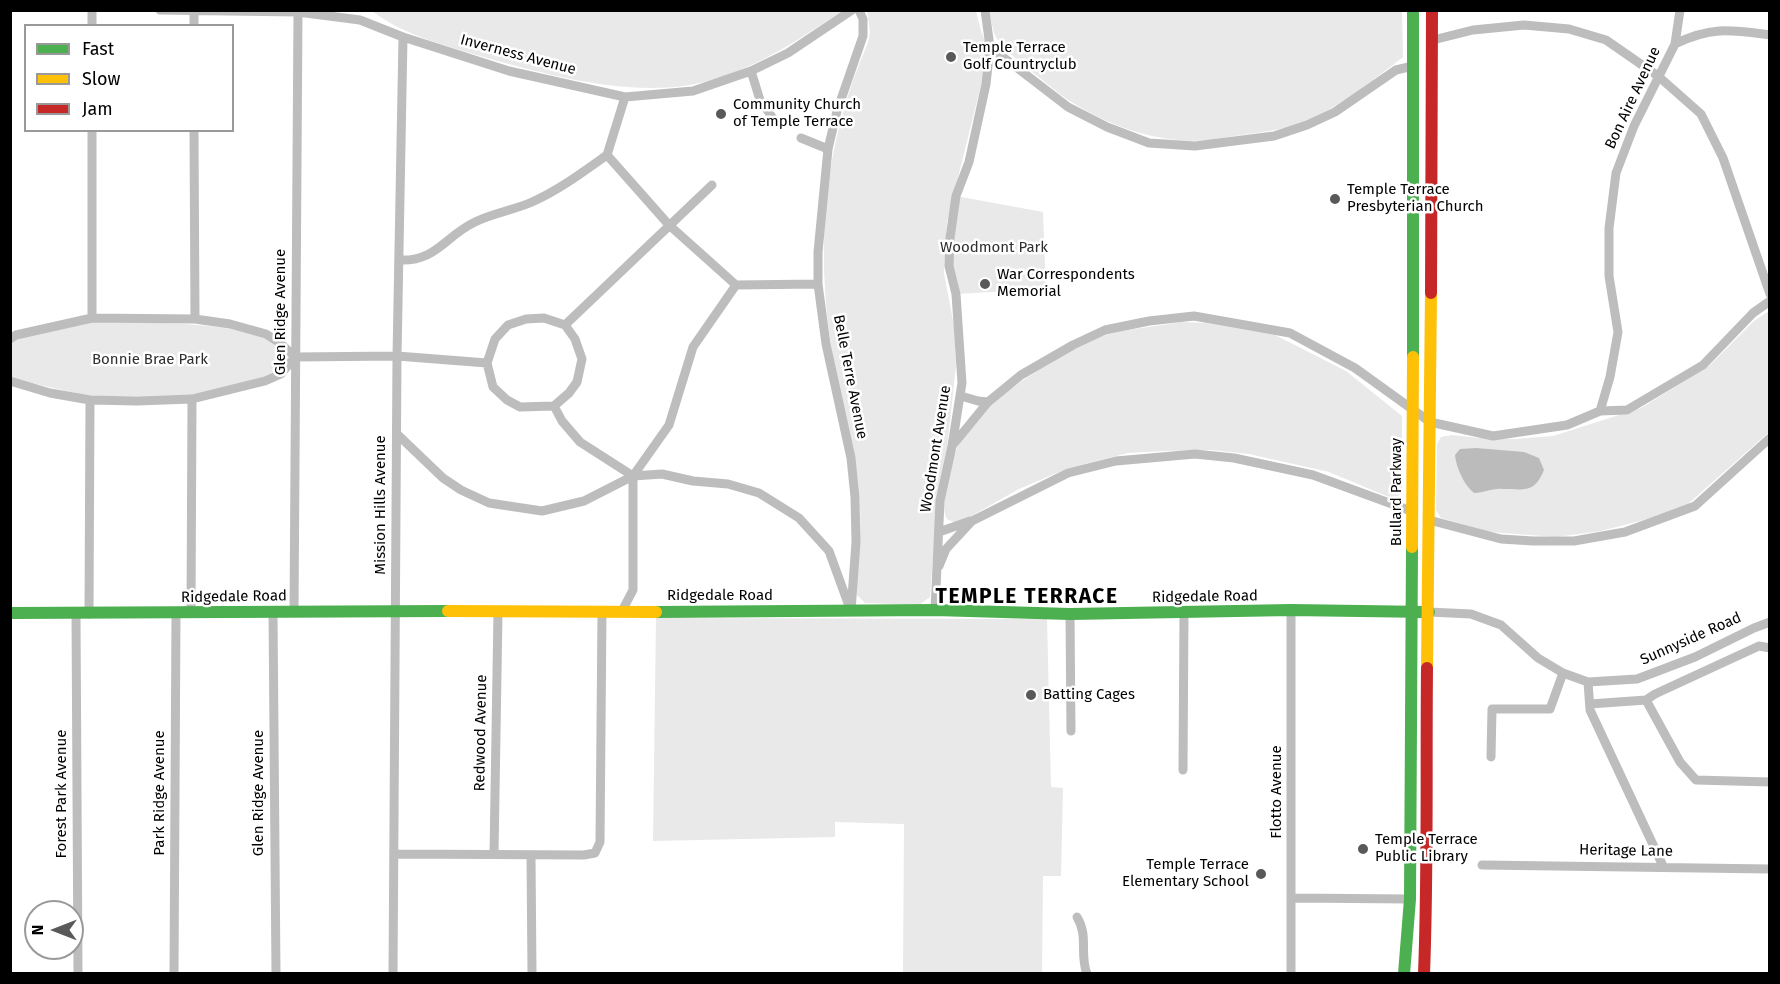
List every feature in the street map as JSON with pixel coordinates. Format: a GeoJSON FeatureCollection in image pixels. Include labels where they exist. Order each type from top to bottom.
{"type":"FeatureCollection","features":[{"type":"Feature","properties":{"kind":"main road","name":"Bullard Parkway"},"geometry":{"type":"LineString","coordinates":[[1404,974],[1410,899],[1413,10]]}},
{"type":"Feature","properties":{"kind":"main road"},"geometry":{"type":"LineString","coordinates":[[1424,974],[1427,899],[1425,859],[1429,612],[1432,10]]}},
{"type":"Feature","properties":{"kind":"main road","name":"Ridgedale Road"},"geometry":{"type":"LineString","coordinates":[[10,614],[395,610],[498,612],[935,610],[1070,614],[1291,610],[1429,612]]}},
{"type":"Feature","properties":{"kind":"street","name":"Inverness Avenue"},"geometry":{"type":"LineString","coordinates":[[160,10],[298,12],[360,20],[403,37],[509,71],[626,97],[693,91],[751,71],[788,53],[852,10]]}},
{"type":"Feature","properties":{"kind":"street"},"geometry":{"type":"LineString","coordinates":[[356,10],[360,20]]}},
{"type":"Feature","properties":{"kind":"street","name":"Belle Terre Avenue"},"geometry":{"type":"LineString","coordinates":[[851,611],[856,542],[855,497],[848,447],[826,344],[818,284],[821,219],[828,149],[837,111],[863,36],[863,19],[859,10]]}},
{"type":"Feature","properties":{"kind":"street","name":"Woodmont Avenue"},"geometry":{"type":"LineString","coordinates":[[935,610],[940,501],[961,396],[960,338],[956,294],[949,266],[950,237],[956,196],[975,140],[986,84],[990,47],[985,10]]}},
{"type":"Feature","properties":{"kind":"street","name":"Bon Aire Avenue"},"geometry":{"type":"LineString","coordinates":[[1600,411],[1611,376],[1618,332],[1609,276],[1609,228],[1616,173],[1634,126],[1675,44],[1680,10]]}},
{"type":"Feature","properties":{"kind":"street"},"geometry":{"type":"LineString","coordinates":[[194,12],[194,24]]}},
{"type":"Feature","properties":{"kind":"street","name":"Glen Ridge Avenue"},"geometry":{"type":"LineString","coordinates":[[294,612],[298,12]]}},
{"type":"Feature","properties":{"kind":"street"},"geometry":{"type":"LineString","coordinates":[[1433,40],[1473,30],[1524,26],[1569,28],[1606,40],[1658,76],[1701,114],[1723,158],[1770,294]]}},
{"type":"Feature","properties":{"kind":"street"},"geometry":{"type":"LineString","coordinates":[[1675,44],[1695,34],[1726,30],[1770,35]]}},
{"type":"Feature","properties":{"kind":"street","name":"Mission Hills Avenue"},"geometry":{"type":"LineString","coordinates":[[393,974],[397,356],[403,37]]}},
{"type":"Feature","properties":{"kind":"street"},"geometry":{"type":"LineString","coordinates":[[990,47],[1068,107],[1107,128],[1149,143],[1195,146],[1274,136],[1307,125],[1335,112],[1395,70],[1413,66]]}},
{"type":"Feature","properties":{"kind":"street"},"geometry":{"type":"LineString","coordinates":[[751,71],[760,100],[772,117]]}},
{"type":"Feature","properties":{"kind":"street"},"geometry":{"type":"LineString","coordinates":[[399,260],[414,261],[426,256],[476,221],[530,203],[549,194],[607,155],[626,97]]}},
{"type":"Feature","properties":{"kind":"street"},"geometry":{"type":"LineString","coordinates":[[92,132],[92,318]]}},
{"type":"Feature","properties":{"kind":"street"},"geometry":{"type":"LineString","coordinates":[[194,132],[195,319]]}},
{"type":"Feature","properties":{"kind":"street"},"geometry":{"type":"LineString","coordinates":[[801,138],[828,149]]}},
{"type":"Feature","properties":{"kind":"street"},"geometry":{"type":"LineString","coordinates":[[607,155],[669,225],[736,285],[818,284]]}},
{"type":"Feature","properties":{"kind":"street"},"geometry":{"type":"LineString","coordinates":[[565,325],[712,184]]}},
{"type":"Feature","properties":{"kind":"street"},"geometry":{"type":"LineString","coordinates":[[622,611],[633,590],[633,476],[669,425],[693,347],[736,285]]}},
{"type":"Feature","properties":{"kind":"street"},"geometry":{"type":"LineString","coordinates":[[952,446],[988,402],[1021,375],[1072,345],[1105,330],[1149,321],[1194,316],[1290,333],[1355,368],[1430,422],[1493,436],[1567,425],[1600,411],[1627,410],[1703,365],[1754,313],[1770,301]]}},
{"type":"Feature","properties":{"kind":"street"},"geometry":{"type":"LineString","coordinates":[[10,339],[16,334],[92,318],[195,319],[230,324],[266,334],[295,357],[397,356],[487,363]]}},
{"type":"Feature","properties":{"kind":"street"},"geometry":{"type":"LineString","coordinates":[[544,318],[565,325],[575,339],[582,359],[577,382],[569,393],[554,406],[520,407],[507,400],[493,387],[487,363],[495,339],[508,325],[526,319],[544,318]]}},
{"type":"Feature","properties":{"kind":"street"},"geometry":{"type":"LineString","coordinates":[[10,381],[50,393],[90,400],[192,399],[265,381],[281,374],[295,357]]}},
{"type":"Feature","properties":{"kind":"street"},"geometry":{"type":"LineString","coordinates":[[961,396],[988,402]]}},
{"type":"Feature","properties":{"kind":"street"},"geometry":{"type":"LineString","coordinates":[[191,613],[192,399]]}},
{"type":"Feature","properties":{"kind":"street","name":"Forest Park Avenue"},"geometry":{"type":"LineString","coordinates":[[78,974],[82,614],[90,400]]}},
{"type":"Feature","properties":{"kind":"street"},"geometry":{"type":"LineString","coordinates":[[554,406],[562,421],[580,442],[633,476]]}},
{"type":"Feature","properties":{"kind":"street"},"geometry":{"type":"LineString","coordinates":[[397,434],[443,478],[461,490],[489,503],[542,511],[584,501],[633,476],[662,474],[693,481],[728,484],[759,493],[799,518],[829,552],[851,611]]}},
{"type":"Feature","properties":{"kind":"street"},"geometry":{"type":"LineString","coordinates":[[1429,520],[1501,539],[1533,541],[1574,541],[1625,532],[1695,506],[1770,438]]}},
{"type":"Feature","properties":{"kind":"street"},"geometry":{"type":"LineString","coordinates":[[939,532],[972,521],[1068,474],[1116,461],[1195,454],[1234,458],[1312,475],[1411,511]]}},
{"type":"Feature","properties":{"kind":"street"},"geometry":{"type":"LineString","coordinates":[[937,571],[946,549],[972,521]]}},
{"type":"Feature","properties":{"kind":"street","name":"Flotto Avenue"},"geometry":{"type":"LineString","coordinates":[[1290,974],[1291,610]]}},
{"type":"Feature","properties":{"kind":"street","name":"Glen Ridge Avenue"},"geometry":{"type":"LineString","coordinates":[[273,612],[276,974]]}},
{"type":"Feature","properties":{"kind":"street","name":"Redwood Avenue"},"geometry":{"type":"LineString","coordinates":[[494,854],[498,612]]}},
{"type":"Feature","properties":{"kind":"street"},"geometry":{"type":"LineString","coordinates":[[394,854],[584,855],[595,853],[600,842],[602,612]]}},
{"type":"Feature","properties":{"kind":"street"},"geometry":{"type":"LineString","coordinates":[[1184,612],[1184,770]]}},
{"type":"Feature","properties":{"kind":"street","name":"Sunnyside Road"},"geometry":{"type":"LineString","coordinates":[[1429,612],[1471,614],[1501,626],[1538,658],[1563,673],[1588,682],[1637,679],[1695,657],[1770,622]]}},
{"type":"Feature","properties":{"kind":"street","name":"Park Ridge Avenue"},"geometry":{"type":"LineString","coordinates":[[174,974],[176,613]]}},
{"type":"Feature","properties":{"kind":"street"},"geometry":{"type":"LineString","coordinates":[[1070,614],[1071,731]]}},
{"type":"Feature","properties":{"kind":"street"},"geometry":{"type":"LineString","coordinates":[[1590,704],[1646,700],[1655,693],[1759,646],[1770,648]]}},
{"type":"Feature","properties":{"kind":"street"},"geometry":{"type":"LineString","coordinates":[[1491,757],[1492,709],[1550,709],[1563,673]]}},
{"type":"Feature","properties":{"kind":"street"},"geometry":{"type":"LineString","coordinates":[[1588,682],[1590,710],[1663,866]]}},
{"type":"Feature","properties":{"kind":"street"},"geometry":{"type":"LineString","coordinates":[[1646,700],[1680,762],[1696,780],[1770,782]]}},
{"type":"Feature","properties":{"kind":"street"},"geometry":{"type":"LineString","coordinates":[[531,855],[532,974]]}},
{"type":"Feature","properties":{"kind":"street","name":"Heritage Lane"},"geometry":{"type":"LineString","coordinates":[[1482,865],[1770,869]]}},
{"type":"Feature","properties":{"kind":"street"},"geometry":{"type":"LineString","coordinates":[[1292,898],[1410,899]]}},
{"type":"Feature","properties":{"kind":"street"},"geometry":{"type":"LineString","coordinates":[[1077,917],[1083,929],[1083,965],[1087,974]]}},
{"type":"Feature","properties":{"kind":"green space"},"geometry":{"type":"Polygon","coordinates":[[[372,11],[842,11],[786,47],[726,75],[683,86],[636,88],[563,77],[447,46],[400,28],[372,11]]]}},
{"type":"Feature","properties":{"kind":"green space"},"geometry":{"type":"Polygon","coordinates":[[[867,11],[976,11],[985,40],[982,81],[947,222],[944,273],[954,326],[956,366],[947,448],[938,490],[930,597],[919,605],[865,603],[857,595],[859,490],[853,448],[832,351],[827,311],[824,233],[827,194],[841,118],[868,43],[870,32],[867,11]]]}},
{"type":"Feature","properties":{"kind":"green space"},"geometry":{"type":"Polygon","coordinates":[[[989,11],[1402,11],[1403,57],[1346,100],[1300,123],[1276,130],[1211,140],[1173,140],[1114,124],[1095,116],[1061,95],[1017,60],[997,39],[989,11]]]}},
{"type":"Feature","properties":{"kind":"green space","name":"Woodmont Park"},"geometry":{"type":"Polygon","coordinates":[[[956,196],[1043,212],[1046,289],[956,294],[949,266],[956,196]]]}},
{"type":"Feature","properties":{"kind":"green space"},"geometry":{"type":"Polygon","coordinates":[[[1769,311],[1769,432],[1688,504],[1647,519],[1601,531],[1556,537],[1490,532],[1441,518],[1436,510],[1437,444],[1441,437],[1452,435],[1514,439],[1553,436],[1641,408],[1709,366],[1754,321],[1769,311]]]}},
{"type":"Feature","properties":{"kind":"green space","name":"Bonnie Brae Park"},"geometry":{"type":"Polygon","coordinates":[[[92,322],[168,323],[232,329],[260,336],[280,346],[289,360],[280,370],[266,378],[192,395],[91,397],[11,378],[11,343],[20,337],[92,322]]]}},
{"type":"Feature","properties":{"kind":"green space"},"geometry":{"type":"Polygon","coordinates":[[[1181,322],[1207,323],[1275,335],[1346,371],[1402,416],[1402,492],[1396,498],[1391,498],[1329,472],[1249,454],[1211,450],[1128,453],[1066,469],[1019,489],[966,519],[953,522],[947,519],[944,508],[946,488],[950,467],[958,447],[982,413],[998,399],[1066,353],[1094,339],[1118,332],[1181,322]]]}},
{"type":"Feature","properties":{"kind":"green space"},"geometry":{"type":"Polygon","coordinates":[[[656,618],[1047,619],[1051,787],[1063,788],[1061,876],[1043,876],[1042,973],[903,973],[904,824],[835,822],[835,837],[653,841],[656,618]]]}},
{"type":"Feature","properties":{"kind":"shaded area"},"geometry":{"type":"Polygon","coordinates":[[[1460,449],[1524,452],[1539,458],[1544,470],[1532,487],[1474,493],[1461,476],[1455,455],[1460,449]]]}},
{"type":"Feature","properties":{"kind":"traffic: fast"},"geometry":{"type":"LineString","coordinates":[[1413,10],[1413,357]]}},
{"type":"Feature","properties":{"kind":"traffic: fast"},"geometry":{"type":"LineString","coordinates":[[1404,974],[1410,899],[1412,547]]}},
{"type":"Feature","properties":{"kind":"traffic: fast"},"geometry":{"type":"LineString","coordinates":[[656,612],[935,610],[1070,614],[1291,610],[1429,612]]}},
{"type":"Feature","properties":{"kind":"traffic: fast"},"geometry":{"type":"LineString","coordinates":[[10,613],[448,611]]}},
{"type":"Feature","properties":{"kind":"traffic: slow"},"geometry":{"type":"LineString","coordinates":[[1427,668],[1431,293]]}},
{"type":"Feature","properties":{"kind":"traffic: slow"},"geometry":{"type":"LineString","coordinates":[[1412,547],[1413,357]]}},
{"type":"Feature","properties":{"kind":"traffic: slow"},"geometry":{"type":"LineString","coordinates":[[448,611],[656,612]]}},
{"type":"Feature","properties":{"kind":"traffic: jam"},"geometry":{"type":"LineString","coordinates":[[1431,293],[1432,10]]}},
{"type":"Feature","properties":{"kind":"traffic: jam"},"geometry":{"type":"LineString","coordinates":[[1424,974],[1427,668]]}},
{"type":"Feature","properties":{"kind":"place","name":"Temple Terrace Golf Countryclub"},"geometry":{"type":"Point","coordinates":[951,57]}},
{"type":"Feature","properties":{"kind":"place","name":"Community Church of Temple Terrace"},"geometry":{"type":"Point","coordinates":[721,114]}},
{"type":"Feature","properties":{"kind":"place","name":"Temple Terrace Presbyterian Church"},"geometry":{"type":"Point","coordinates":[1335,199]}},
{"type":"Feature","properties":{"kind":"place","name":"War Correspondents Memorial"},"geometry":{"type":"Point","coordinates":[985,284]}},
{"type":"Feature","properties":{"kind":"place","name":"Batting Cages"},"geometry":{"type":"Point","coordinates":[1031,695]}},
{"type":"Feature","properties":{"kind":"place","name":"Temple Terrace Public Library"},"geometry":{"type":"Point","coordinates":[1363,849]}},
{"type":"Feature","properties":{"kind":"place","name":"Temple Terrace Elementary School"},"geometry":{"type":"Point","coordinates":[1261,874]}},
{"type":"Feature","properties":{"kind":"district","name":"TEMPLE TERRACE"},"geometry":{"type":"Point","coordinates":[1027,597]}}]}
